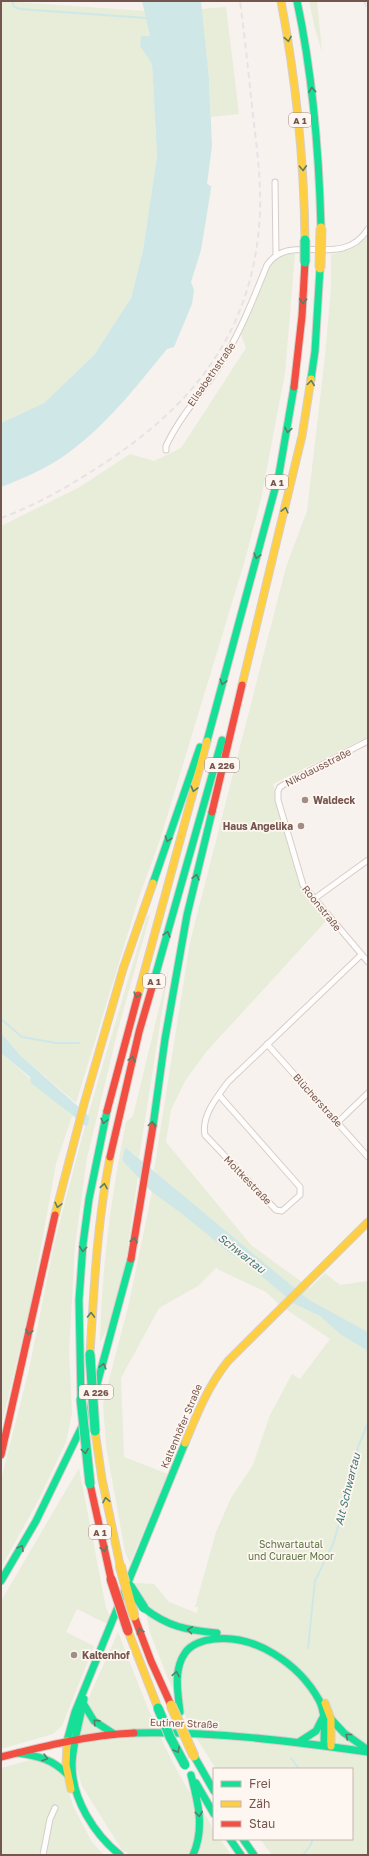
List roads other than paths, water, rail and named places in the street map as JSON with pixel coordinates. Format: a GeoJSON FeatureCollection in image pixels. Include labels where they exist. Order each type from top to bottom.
{"type":"FeatureCollection","features":[{"type":"Feature","properties":{"kind":"main road","name":"A 1"},"geometry":{"type":"LineString","coordinates":[[213,1812],[170,1737],[128,1632],[111,1579],[90,1484],[81,1399],[79,1349],[80,1292],[83,1244],[98,1150],[128,1026],[260,548],[287,434],[299,350],[305,262],[305,197],[295,79],[281,1]]}},
{"type":"Feature","properties":{"kind":"main road","name":"A 1"},"geometry":{"type":"LineString","coordinates":[[213,1789],[151,1662],[134,1616],[120,1565],[102,1479],[95,1431],[90,1354],[96,1246],[101,1202],[115,1129],[139,1032],[258,616],[302,436],[315,351],[321,228],[316,121],[310,74],[297,1]]}},
{"type":"Feature","properties":{"kind":"main road","name":"A 226"},"geometry":{"type":"LineString","coordinates":[[1,1581],[36,1521],[90,1410],[108,1350],[130,1259],[144,1186],[165,1039],[187,915],[258,616]]}},
{"type":"Feature","properties":{"kind":"main road","name":"A 226"},"geometry":{"type":"LineString","coordinates":[[1,1456],[54,1220],[84,1104],[123,969],[206,727],[219,697]]}},
{"type":"Feature","properties":{"kind":"main road","name":"Kaltenhöfer Straße"},"geometry":{"type":"LineString","coordinates":[[71,1740],[75,1712],[206,1392],[228,1361],[368,1222]]}},
{"type":"Feature","properties":{"kind":"main road"},"geometry":{"type":"LineString","coordinates":[[120,1565],[133,1593],[144,1608],[158,1620],[182,1629],[237,1635],[252,1639],[270,1646],[289,1659],[310,1680],[322,1698],[328,1718],[327,1746]]}},
{"type":"Feature","properties":{"kind":"main road"},"geometry":{"type":"LineString","coordinates":[[196,1754],[175,1695],[175,1678],[179,1660],[186,1650],[193,1644],[206,1638],[217,1637],[246,1640],[285,1660],[308,1683],[328,1718],[344,1733],[368,1751]]}},
{"type":"Feature","properties":{"kind":"main road","name":"Kaltenhöfer Straße"},"geometry":{"type":"LineString","coordinates":[[71,1740],[83,1703],[86,1686]]}},
{"type":"Feature","properties":{"kind":"main road"},"geometry":{"type":"LineString","coordinates":[[83,1703],[94,1721],[115,1734]]}},
{"type":"Feature","properties":{"kind":"main road"},"geometry":{"type":"LineString","coordinates":[[299,1742],[316,1731],[328,1718]]}},
{"type":"Feature","properties":{"kind":"main road","name":"Eutiner Straße"},"geometry":{"type":"LineString","coordinates":[[1,1757],[71,1740],[115,1734],[174,1732],[299,1742],[368,1751]]}},
{"type":"Feature","properties":{"kind":"main road"},"geometry":{"type":"LineString","coordinates":[[71,1740],[65,1758],[67,1774],[83,1816],[94,1836],[112,1855]]}},
{"type":"Feature","properties":{"kind":"main road"},"geometry":{"type":"LineString","coordinates":[[71,1740],[72,1767],[78,1795],[98,1833],[111,1848],[120,1855]]}},
{"type":"Feature","properties":{"kind":"main road"},"geometry":{"type":"LineString","coordinates":[[18,1753],[46,1758],[57,1763],[67,1774]]}},
{"type":"Feature","properties":{"kind":"main road"},"geometry":{"type":"LineString","coordinates":[[191,1775],[198,1803],[200,1824],[198,1846],[193,1855]]}},
{"type":"Feature","properties":{"kind":"main road"},"geometry":{"type":"LineString","coordinates":[[231,1840],[241,1855]]}},
{"type":"Feature","properties":{"kind":"main road"},"geometry":{"type":"LineString","coordinates":[[244,1840],[254,1855]]}},
{"type":"Feature","properties":{"kind":"street"},"geometry":{"type":"LineString","coordinates":[[275,182],[276,254],[284,250],[332,250],[349,246],[361,238],[368,229]]}},
{"type":"Feature","properties":{"kind":"street","name":"Elisabethstraße"},"geometry":{"type":"LineString","coordinates":[[166,450],[166,446],[179,420],[211,378],[234,341],[250,309],[266,265],[276,254]]}},
{"type":"Feature","properties":{"kind":"street","name":"Nikolausstraße"},"geometry":{"type":"LineString","coordinates":[[278,800],[278,791],[280,787],[368,741]]}},
{"type":"Feature","properties":{"kind":"street","name":"Roonstraße"},"geometry":{"type":"LineString","coordinates":[[278,800],[303,885],[368,962]]}},
{"type":"Feature","properties":{"kind":"street"},"geometry":{"type":"LineString","coordinates":[[314,899],[368,860]]}},
{"type":"Feature","properties":{"kind":"street","name":"Moltkestraße"},"geometry":{"type":"LineString","coordinates":[[219,1095],[300,1187],[300,1195],[282,1211],[276,1210],[205,1135],[204,1122],[219,1095],[228,1082],[361,955]]}},
{"type":"Feature","properties":{"kind":"street","name":"Blücherstraße"},"geometry":{"type":"LineString","coordinates":[[268,1044],[368,1157]]}},
{"type":"Feature","properties":{"kind":"street"},"geometry":{"type":"LineString","coordinates":[[338,1122],[368,1093]]}},
{"type":"Feature","properties":{"kind":"street"},"geometry":{"type":"LineString","coordinates":[[43,1855],[50,1819],[55,1808]]}},
{"type":"Feature","properties":{"kind":"water"},"geometry":{"type":"Polygon","coordinates":[[[142,1],[201,1],[209,78],[212,146],[207,184],[211,186],[211,189],[201,250],[191,282],[194,290],[192,304],[174,347],[167,349],[131,393],[105,421],[77,447],[61,458],[32,474],[1,487],[1,423],[44,403],[94,355],[131,298],[143,250],[157,156],[152,64],[140,46],[141,36],[150,36],[142,1]]]}},
{"type":"Feature","properties":{"kind":"water"},"geometry":{"type":"Polygon","coordinates":[[[1,1033],[20,1055],[90,1117],[87,1127],[31,1083],[30,1077],[1,1053],[1,1033]]]}},
{"type":"Feature","properties":{"kind":"water","name":"Schwartau"},"geometry":{"type":"Polygon","coordinates":[[[125,1147],[309,1300],[368,1332],[368,1351],[340,1334],[320,1316],[295,1304],[243,1261],[230,1253],[181,1213],[152,1192],[122,1160],[125,1147]]]}},
{"type":"Feature","properties":{"kind":"waterway"},"geometry":{"type":"LineString","coordinates":[[12,1],[14,7],[20,9],[146,18]]}},
{"type":"Feature","properties":{"kind":"waterway"},"geometry":{"type":"LineString","coordinates":[[1,1019],[22,1037],[56,1043],[79,1043]]}},
{"type":"Feature","properties":{"kind":"waterway","name":"Alt Schwartau"},"geometry":{"type":"LineString","coordinates":[[308,1648],[315,1581],[333,1544],[347,1496],[358,1447],[368,1423]]}},
{"type":"Feature","properties":{"kind":"waterway","name":"Alt Schwartau"},"geometry":{"type":"LineString","coordinates":[[291,1758],[298,1768]]}},
{"type":"Feature","properties":{"kind":"waterway","name":"Alt Schwartau"},"geometry":{"type":"LineString","coordinates":[[303,1855],[313,1840]]}},
{"type":"Feature","properties":{"kind":"railway"},"geometry":{"type":"LineString","coordinates":[[1,518],[41,501],[66,487],[103,464],[137,440],[166,415],[193,388],[215,358],[233,326],[247,291],[256,253],[260,212],[258,164],[240,1]]}},
{"type":"Feature","properties":{"kind":"railway"},"geometry":{"type":"LineString","coordinates":[[364,1],[368,11]]}},
{"type":"Feature","properties":{"kind":"place","name":"Waldeck"},"geometry":{"type":"Point","coordinates":[305,800]}},
{"type":"Feature","properties":{"kind":"place","name":"Haus Angelika"},"geometry":{"type":"Point","coordinates":[301,826]}},
{"type":"Feature","properties":{"kind":"place","name":"Kaltenhof"},"geometry":{"type":"Point","coordinates":[74,1655]}},
{"type":"Feature","properties":{"kind":"park label","name":"Schwartautal und Curauer Moor"},"geometry":{"type":"Point","coordinates":[291,1550]}}]}
